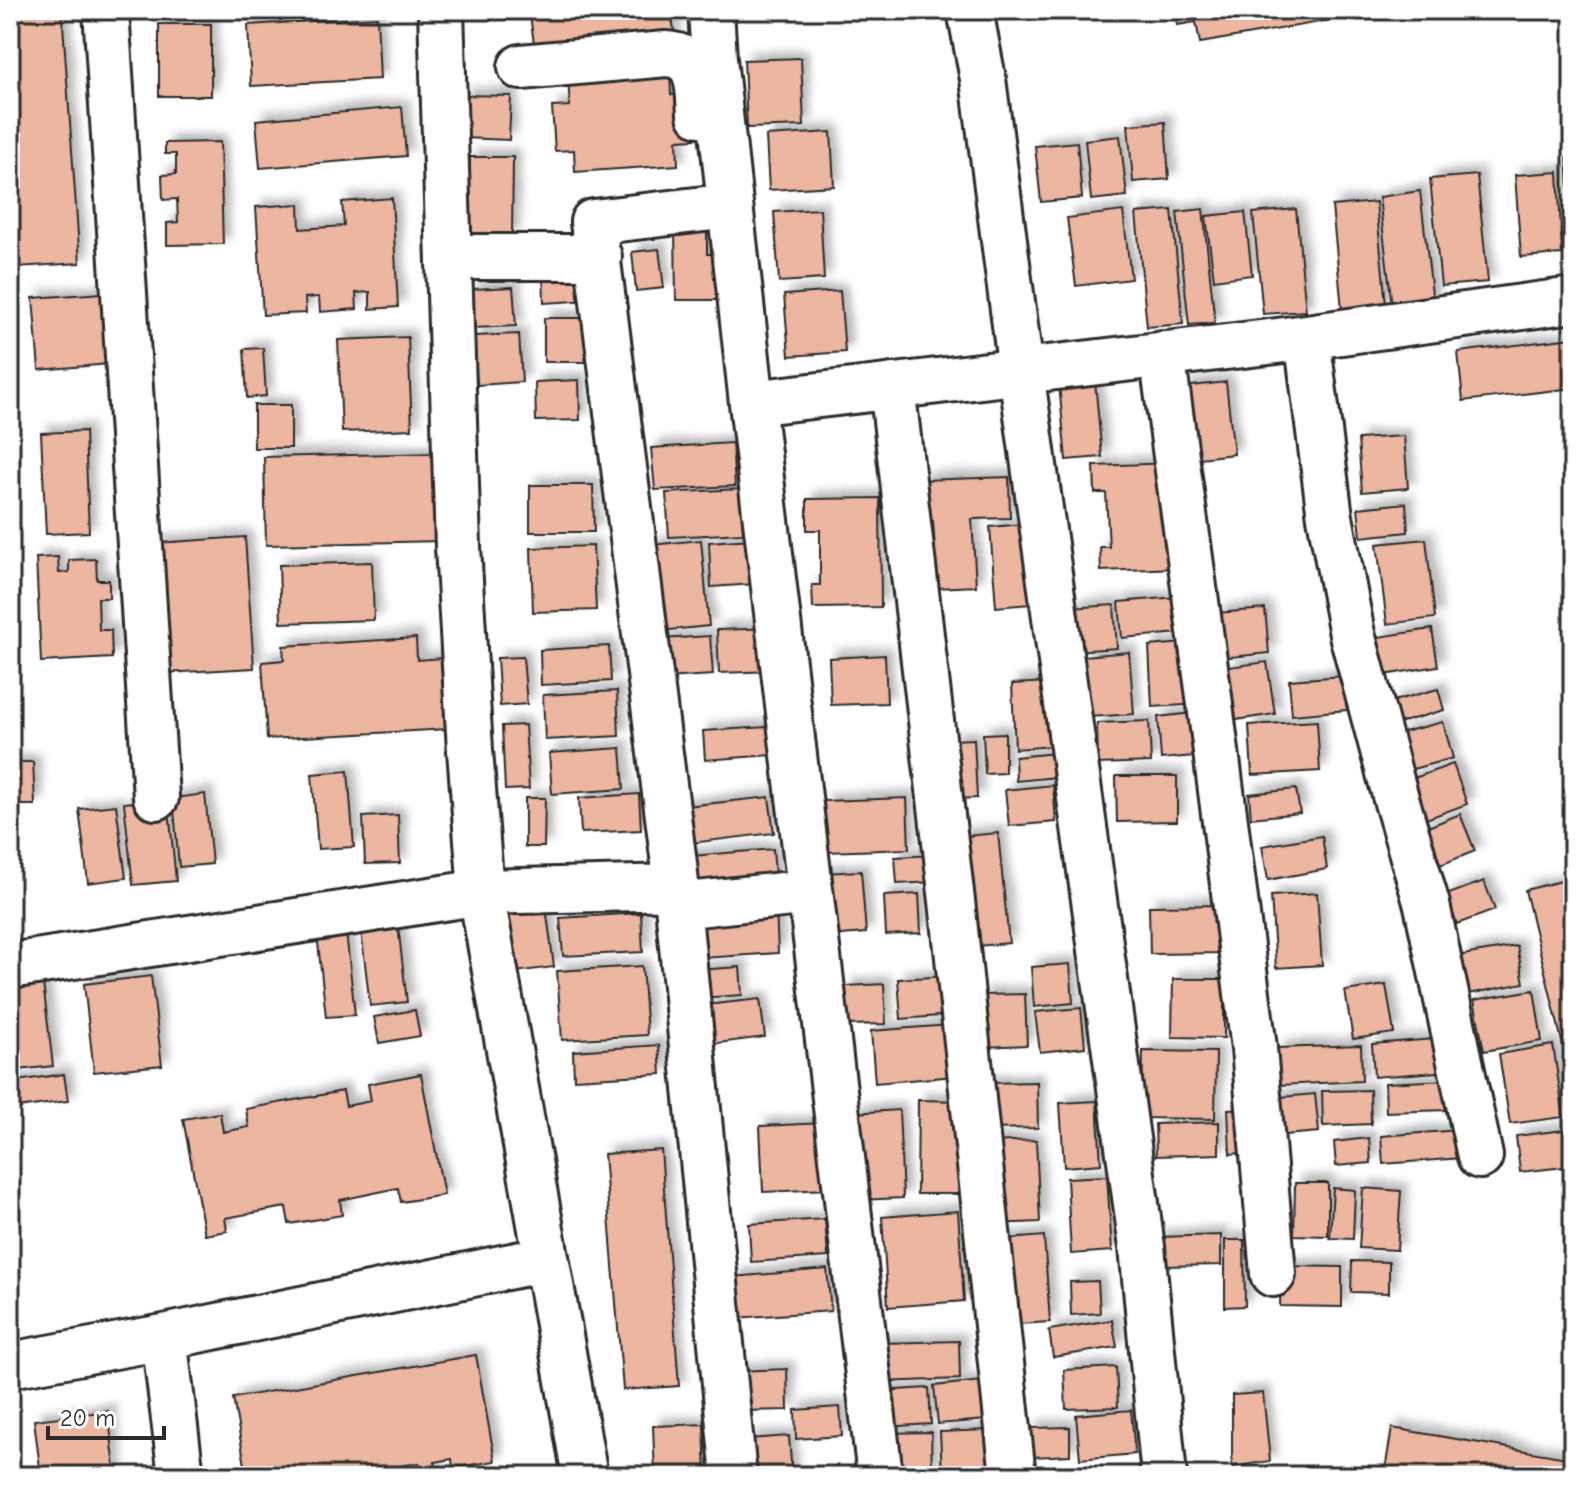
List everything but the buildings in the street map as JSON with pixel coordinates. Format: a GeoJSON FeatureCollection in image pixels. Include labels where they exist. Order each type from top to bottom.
{"type":"FeatureCollection","features":[{"type":"Feature","properties":{"kind":"street"},"geometry":{"type":"LineString","coordinates":[[106,10],[156,797]]}},
{"type":"Feature","properties":{"kind":"street"},"geometry":{"type":"LineString","coordinates":[[441,10],[458,547],[481,892],[585,1476]]}},
{"type":"Feature","properties":{"kind":"street"},"geometry":{"type":"LineString","coordinates":[[711,10],[719,207]]}},
{"type":"Feature","properties":{"kind":"street"},"geometry":{"type":"LineString","coordinates":[[970,10],[983,79],[1140,1232],[1164,1476]]}},
{"type":"Feature","properties":{"kind":"street"},"geometry":{"type":"LineString","coordinates":[[521,67],[676,54],[686,59],[698,81],[752,403],[880,1476]]}},
{"type":"Feature","properties":{"kind":"street"},"geometry":{"type":"LineString","coordinates":[[719,207],[593,222],[678,897],[734,1476]]}},
{"type":"Feature","properties":{"kind":"street"},"geometry":{"type":"LineString","coordinates":[[449,257],[599,257]]}},
{"type":"Feature","properties":{"kind":"street"},"geometry":{"type":"LineString","coordinates":[[752,403],[1307,337],[1573,300]]}},
{"type":"Feature","properties":{"kind":"street"},"geometry":{"type":"LineString","coordinates":[[1307,337],[1330,517],[1352,634],[1427,905],[1480,1156]]}},
{"type":"Feature","properties":{"kind":"street"},"geometry":{"type":"LineString","coordinates":[[1162,354],[1252,1032],[1273,1274]]}},
{"type":"Feature","properties":{"kind":"street"},"geometry":{"type":"LineString","coordinates":[[892,386],[954,917],[1013,1476]]}},
{"type":"Feature","properties":{"kind":"street"},"geometry":{"type":"LineString","coordinates":[[10,966],[481,892],[678,897],[810,892]]}},
{"type":"Feature","properties":{"kind":"street"},"geometry":{"type":"LineString","coordinates":[[10,1365],[164,1337],[546,1259]]}},
{"type":"Feature","properties":{"kind":"street"},"geometry":{"type":"LineString","coordinates":[[164,1337],[181,1476]]}}]}
